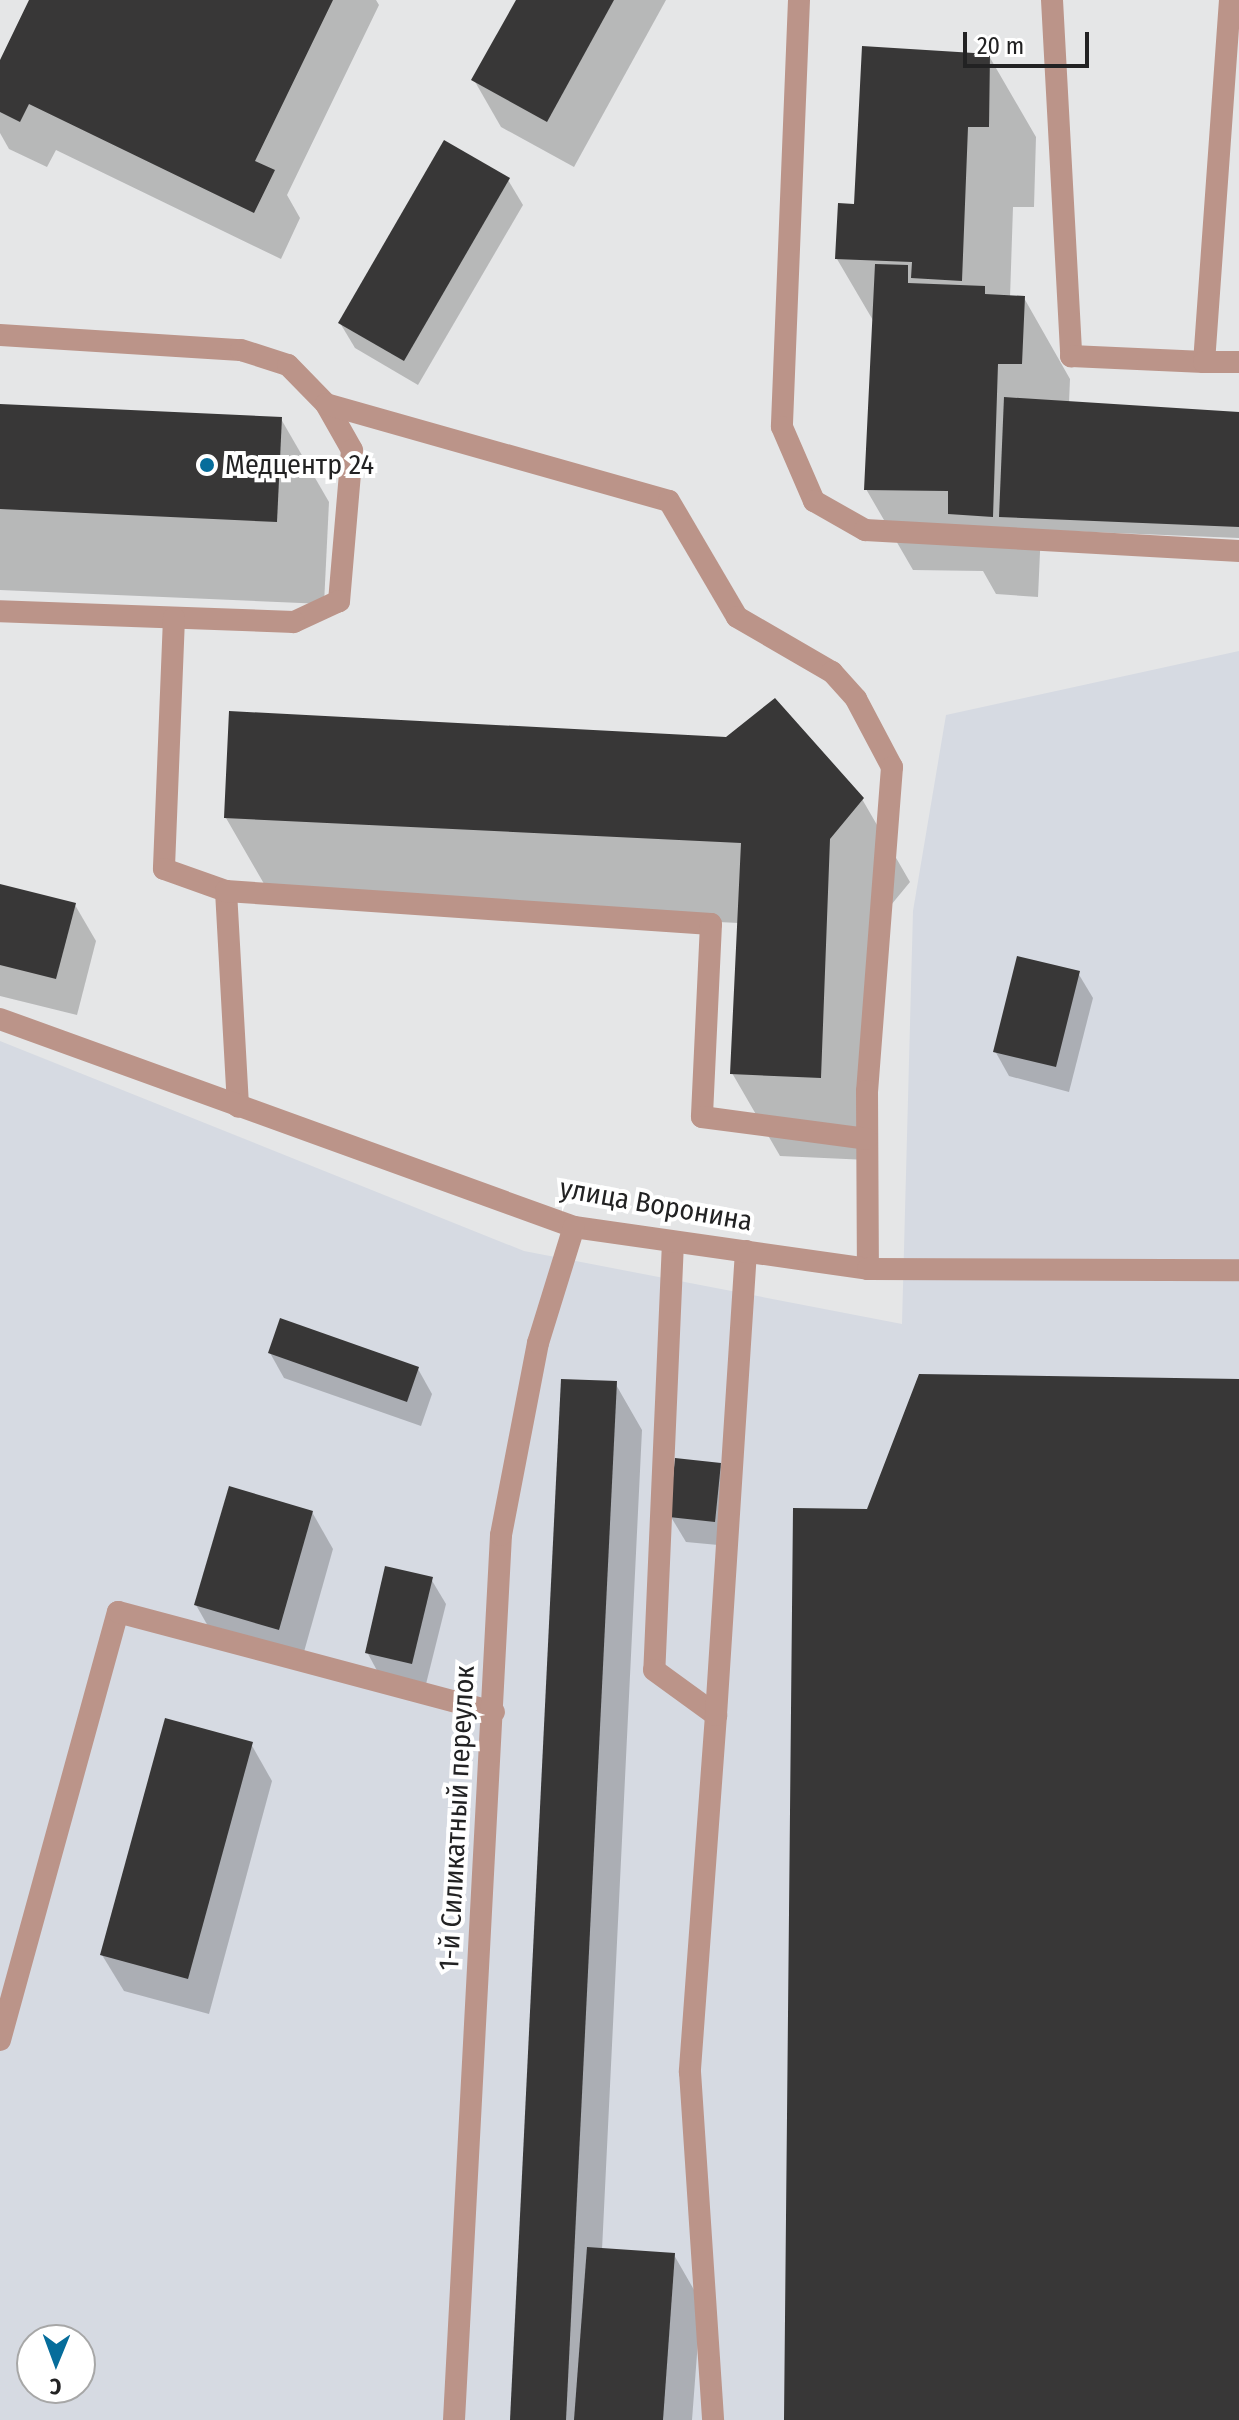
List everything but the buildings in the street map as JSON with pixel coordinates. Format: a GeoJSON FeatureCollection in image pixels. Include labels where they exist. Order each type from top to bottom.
{"type":"FeatureCollection","features":[{"type":"Feature","properties":{"kind":"street"},"geometry":{"type":"LineString","coordinates":[[799,0],[782,427],[814,501],[865,530],[1239,551]]}},
{"type":"Feature","properties":{"kind":"street"},"geometry":{"type":"LineString","coordinates":[[1052,0],[1071,356],[1239,362]]}},
{"type":"Feature","properties":{"kind":"street"},"geometry":{"type":"LineString","coordinates":[[1204,362],[1230,0]]}},
{"type":"Feature","properties":{"kind":"street"},"geometry":{"type":"LineString","coordinates":[[0,335],[241,350],[288,365],[326,404],[352,450],[339,601],[294,622],[0,611]]}},
{"type":"Feature","properties":{"kind":"street"},"geometry":{"type":"LineString","coordinates":[[326,404],[669,501],[737,617],[832,672],[856,699],[892,767],[867,1139],[868,1269]]}},
{"type":"Feature","properties":{"kind":"street"},"geometry":{"type":"LineString","coordinates":[[174,618],[164,869],[226,891],[711,924],[702,1117],[867,1139]]}},
{"type":"Feature","properties":{"kind":"street"},"geometry":{"type":"LineString","coordinates":[[226,891],[238,1107]]}},
{"type":"Feature","properties":{"kind":"street","name":"улица Воронина"},"geometry":{"type":"LineString","coordinates":[[0,1019],[574,1227],[868,1269],[1239,1270]]}},
{"type":"Feature","properties":{"kind":"street","name":"1-й Силикатный переулок"},"geometry":{"type":"LineString","coordinates":[[454,2420],[501,1535],[538,1343],[574,1227]]}},
{"type":"Feature","properties":{"kind":"street"},"geometry":{"type":"LineString","coordinates":[[673,1242],[654,1670],[716,1715]]}},
{"type":"Feature","properties":{"kind":"street"},"geometry":{"type":"LineString","coordinates":[[713,2420],[690,2072],[746,1251]]}},
{"type":"Feature","properties":{"kind":"street"},"geometry":{"type":"LineString","coordinates":[[0,2040],[118,1612],[494,1712]]}},
{"type":"Feature","properties":{"kind":"shaded area"},"geometry":{"type":"Polygon","coordinates":[[[1239,651],[1239,2420],[0,2420],[0,1041],[524,1251],[902,1324],[913,911],[946,715],[1239,651]]]}},
{"type":"Feature","properties":{"kind":"place","name":"Медцентр 24"},"geometry":{"type":"Point","coordinates":[207,465]}}]}
